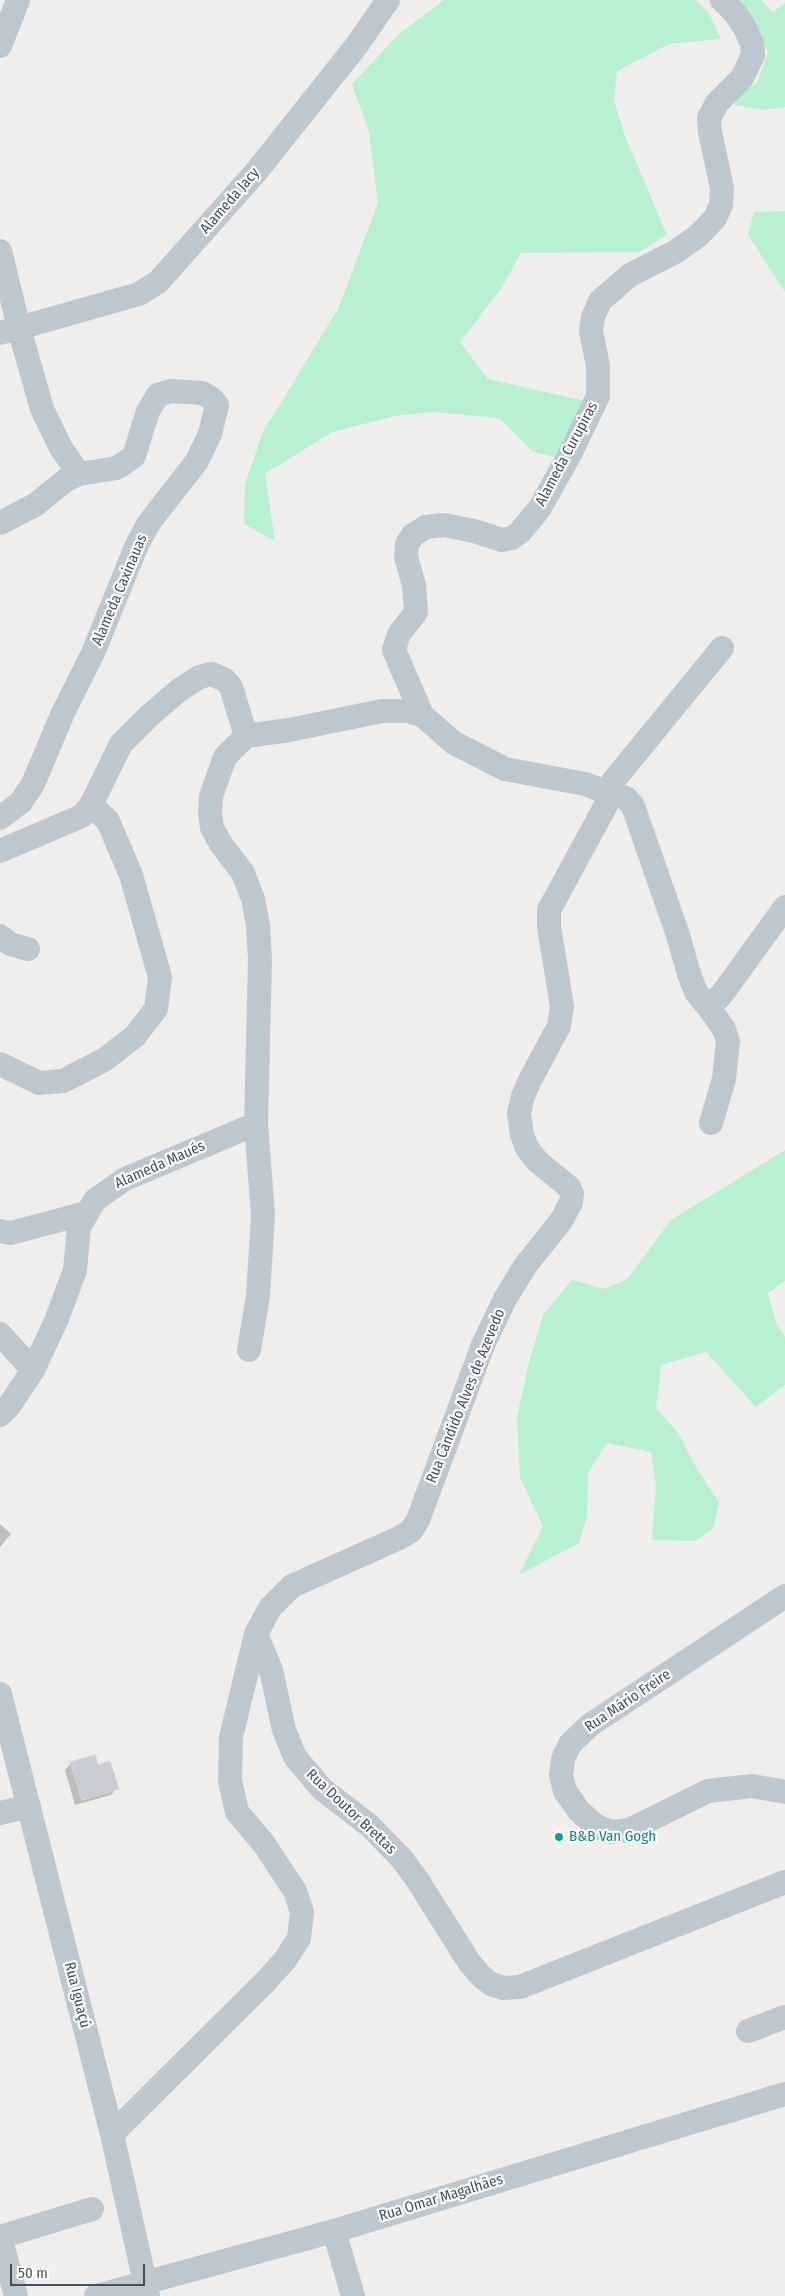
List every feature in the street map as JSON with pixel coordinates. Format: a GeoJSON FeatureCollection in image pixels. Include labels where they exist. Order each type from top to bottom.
{"type":"FeatureCollection","features":[{"type":"Feature","properties":{"kind":"street"},"geometry":{"type":"LineString","coordinates":[[0,46],[18,0]]}},
{"type":"Feature","properties":{"kind":"street","name":"Alameda Jacy"},"geometry":{"type":"LineString","coordinates":[[10,331],[139,294],[158,282],[256,172],[357,46],[388,0]]}},
{"type":"Feature","properties":{"kind":"street","name":"Alameda Curupiras"},"geometry":{"type":"LineString","coordinates":[[422,715],[394,650],[399,634],[416,612],[414,585],[406,557],[407,544],[413,535],[426,527],[444,525],[474,531],[502,540],[512,538],[520,532],[540,508],[570,454],[598,396],[598,366],[591,331],[593,317],[600,301],[630,275],[677,251],[699,235],[715,218],[721,205],[722,188],[710,132],[709,118],[717,103],[742,78],[752,55],[752,44],[745,28],[736,13],[722,0]]}},
{"type":"Feature","properties":{"kind":"street"},"geometry":{"type":"LineString","coordinates":[[0,251],[10,331],[42,409],[61,448],[79,474],[66,480],[35,505],[0,523]]}},
{"type":"Feature","properties":{"kind":"street","name":"Alameda Caxinauas"},"geometry":{"type":"LineString","coordinates":[[0,818],[21,802],[33,784],[62,715],[93,653],[136,547],[148,524],[196,461],[210,434],[217,405],[211,398],[202,393],[170,391],[158,396],[148,411],[134,456],[118,468],[79,474]]}},
{"type":"Feature","properties":{"kind":"street","name":"Rua Cândido Alves de Azevedo"},"geometry":{"type":"LineString","coordinates":[[256,1634],[270,1608],[292,1586],[411,1531],[418,1520],[483,1345],[505,1298],[525,1266],[561,1221],[571,1202],[572,1194],[568,1186],[538,1162],[527,1148],[522,1135],[519,1113],[530,1080],[559,1026],[562,1006],[549,927],[549,910],[609,793],[722,648]]}},
{"type":"Feature","properties":{"kind":"street"},"geometry":{"type":"LineString","coordinates":[[0,851],[82,816],[91,805],[121,744],[164,703],[199,677],[212,674],[225,680],[231,687],[246,736]]}},
{"type":"Feature","properties":{"kind":"street"},"geometry":{"type":"LineString","coordinates":[[249,1350],[258,1296],[263,1215],[256,1124],[260,986],[258,924],[253,899],[243,873],[221,844],[212,828],[210,813],[211,796],[225,757],[246,736],[308,727],[382,711],[407,711],[422,715],[454,743],[505,769],[585,784],[626,798],[633,806],[696,992],[724,1029],[728,1041],[724,1079],[711,1123]]}},
{"type":"Feature","properties":{"kind":"street"},"geometry":{"type":"LineString","coordinates":[[0,1064],[39,1083],[63,1081],[104,1060],[135,1036],[156,1008],[160,977],[132,875],[108,821],[91,805]]}},
{"type":"Feature","properties":{"kind":"street"},"geometry":{"type":"LineString","coordinates":[[709,1008],[722,994],[785,907]]}},
{"type":"Feature","properties":{"kind":"street"},"geometry":{"type":"LineString","coordinates":[[0,936],[10,944],[28,950]]}},
{"type":"Feature","properties":{"kind":"street","name":"Alameda Maués"},"geometry":{"type":"LineString","coordinates":[[0,1415],[9,1406],[33,1370],[56,1321],[75,1270],[76,1237],[86,1213],[95,1200],[125,1179],[256,1124]]}},
{"type":"Feature","properties":{"kind":"street"},"geometry":{"type":"LineString","coordinates":[[0,1232],[11,1233],[86,1213]]}},
{"type":"Feature","properties":{"kind":"street"},"geometry":{"type":"LineString","coordinates":[[0,1334],[33,1370]]}},
{"type":"Feature","properties":{"kind":"street","name":"Rua Mário Freire"},"geometry":{"type":"LineString","coordinates":[[785,1596],[590,1725],[570,1744],[563,1760],[561,1776],[566,1791],[579,1811],[596,1826],[611,1832],[629,1830],[695,1795],[708,1791],[752,1786],[785,1792]]}},
{"type":"Feature","properties":{"kind":"street"},"geometry":{"type":"LineString","coordinates":[[112,2134],[266,1981],[285,1960],[299,1938],[302,1912],[295,1891],[264,1844],[237,1812],[230,1780],[231,1737],[256,1634]]}},
{"type":"Feature","properties":{"kind":"street","name":"Rua Doutor Brettas"},"geometry":{"type":"LineString","coordinates":[[256,1634],[271,1670],[284,1730],[295,1757],[322,1789],[370,1826],[402,1859],[470,1962],[481,1976],[491,1984],[503,1988],[520,1987],[529,1984],[785,1882]]}},
{"type":"Feature","properties":{"kind":"street","name":"Rua Iguaçú"},"geometry":{"type":"LineString","coordinates":[[0,1694],[112,2134],[147,2289]]}},
{"type":"Feature","properties":{"kind":"street"},"geometry":{"type":"LineString","coordinates":[[0,1813],[29,1806]]}},
{"type":"Feature","properties":{"kind":"street"},"geometry":{"type":"LineString","coordinates":[[748,2031],[785,2017]]}},
{"type":"Feature","properties":{"kind":"street","name":"Rua Omar Magalhães"},"geometry":{"type":"LineString","coordinates":[[96,2296],[147,2289],[785,2094]]}},
{"type":"Feature","properties":{"kind":"street"},"geometry":{"type":"LineString","coordinates":[[16,2296],[0,2237],[92,2209]]}},
{"type":"Feature","properties":{"kind":"street"},"geometry":{"type":"LineString","coordinates":[[334,2231],[353,2296]]}},
{"type":"Feature","properties":{"kind":"green space"},"geometry":{"type":"Polygon","coordinates":[[[444,0],[696,0],[709,13],[721,39],[669,44],[617,71],[614,100],[625,136],[667,235],[639,252],[521,253],[501,289],[460,342],[488,379],[586,401],[568,431],[556,457],[533,452],[499,418],[432,412],[395,416],[332,432],[265,474],[275,541],[244,524],[245,484],[263,432],[339,307],[378,203],[369,132],[352,84],[398,35],[444,0]]]}},
{"type":"Feature","properties":{"kind":"green space"},"geometry":{"type":"Polygon","coordinates":[[[734,0],[761,0],[773,12],[785,3],[785,107],[764,110],[735,105],[736,97],[757,83],[768,52],[734,0]]]}},
{"type":"Feature","properties":{"kind":"green space"},"geometry":{"type":"Polygon","coordinates":[[[785,211],[785,292],[748,235],[754,212],[785,211]]]}},
{"type":"Feature","properties":{"kind":"green space"},"geometry":{"type":"Polygon","coordinates":[[[785,1150],[785,1281],[768,1293],[775,1320],[785,1337],[785,1385],[756,1407],[706,1352],[661,1365],[656,1408],[679,1434],[697,1469],[719,1502],[714,1527],[696,1541],[652,1540],[656,1486],[651,1452],[607,1443],[588,1473],[587,1517],[579,1543],[519,1575],[543,1526],[520,1478],[517,1417],[528,1366],[543,1315],[572,1280],[605,1289],[627,1279],[671,1220],[785,1150]]]}},
{"type":"Feature","properties":{"kind":"building"},"geometry":{"type":"Polygon","coordinates":[[[95,1755],[98,1765],[110,1761],[119,1789],[82,1800],[70,1762],[95,1755]]]}},
{"type":"Feature","properties":{"kind":"place","name":"B&B Van Gogh"},"geometry":{"type":"Point","coordinates":[559,1837]}}]}
